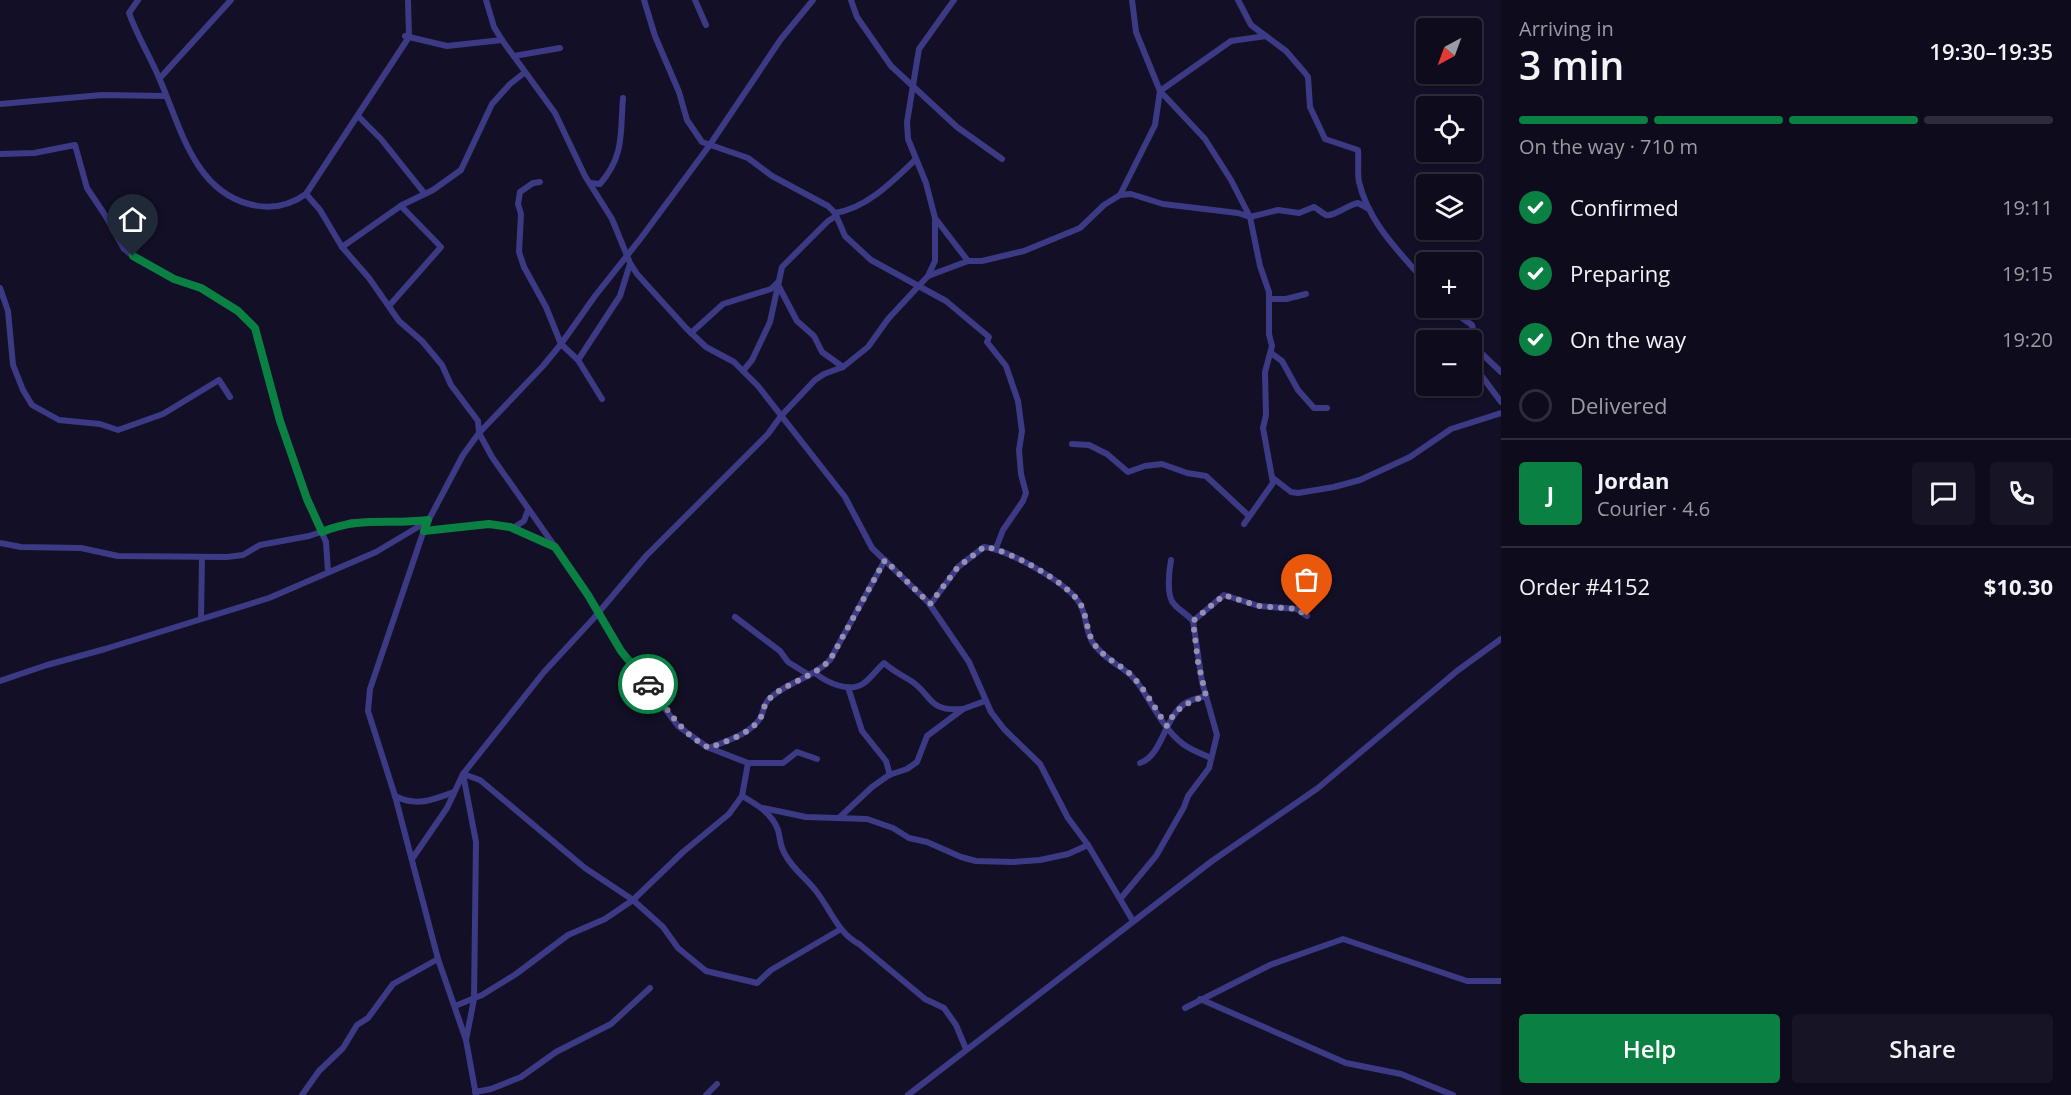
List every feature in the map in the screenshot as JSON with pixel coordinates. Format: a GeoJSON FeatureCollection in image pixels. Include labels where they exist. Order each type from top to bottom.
{"type":"FeatureCollection","features":[{"type":"Feature","properties":{"kind":"street"},"geometry":{"type":"LineString","coordinates":[[138,0],[129,13],[137,38],[160,78],[190,152],[210,182],[233,200],[258,207],[279,206],[306,194],[358,116],[407,36],[408,0]]}},
{"type":"Feature","properties":{"kind":"street"},"geometry":{"type":"LineString","coordinates":[[160,78],[231,0]]}},
{"type":"Feature","properties":{"kind":"street"},"geometry":{"type":"LineString","coordinates":[[486,0],[494,27],[524,74],[534,81],[555,113],[560,128],[612,219],[630,263],[691,333],[706,347],[726,357],[743,371],[845,497],[865,537],[930,604],[969,662],[985,701],[1004,729],[1040,764],[1068,818],[1088,845],[1133,921]]}},
{"type":"Feature","properties":{"kind":"street"},"geometry":{"type":"LineString","coordinates":[[644,0],[655,36],[679,92],[687,120],[702,142],[748,158],[772,176],[828,206],[836,214],[845,236],[871,260],[954,307],[988,337],[987,342],[1006,366],[1014,389],[1022,431],[1019,450],[1026,497],[1003,530],[996,548]]}},
{"type":"Feature","properties":{"kind":"street"},"geometry":{"type":"LineString","coordinates":[[695,0],[706,25]]}},
{"type":"Feature","properties":{"kind":"street"},"geometry":{"type":"LineString","coordinates":[[651,988],[611,1024],[556,1052],[521,1077],[476,1094],[466,1040],[438,959],[395,796],[367,705],[370,689],[428,520],[463,455],[479,433],[537,373],[561,344],[710,146],[781,39],[813,0]]}},
{"type":"Feature","properties":{"kind":"street"},"geometry":{"type":"LineString","coordinates":[[850,0],[857,17],[891,66],[957,127],[1002,159]]}},
{"type":"Feature","properties":{"kind":"street"},"geometry":{"type":"LineString","coordinates":[[928,276],[935,261],[935,218],[926,183],[908,140],[907,122],[920,49],[954,0]]}},
{"type":"Feature","properties":{"kind":"street"},"geometry":{"type":"LineString","coordinates":[[1132,0],[1136,32],[1160,92],[1205,139],[1232,180],[1250,217],[1270,299],[1271,353],[1265,372],[1266,415],[1263,428],[1273,478],[1271,487],[1244,524]]}},
{"type":"Feature","properties":{"kind":"street"},"geometry":{"type":"LineString","coordinates":[[1238,0],[1247,21],[1286,51],[1308,77],[1310,106],[1325,140],[1358,150],[1359,182],[1370,209],[1387,238],[1416,271]]}},
{"type":"Feature","properties":{"kind":"street"},"geometry":{"type":"LineString","coordinates":[[407,36],[447,46],[502,40]]}},
{"type":"Feature","properties":{"kind":"street"},"geometry":{"type":"LineString","coordinates":[[1120,195],[1155,125],[1160,92],[1232,41],[1266,36]]}},
{"type":"Feature","properties":{"kind":"street"},"geometry":{"type":"LineString","coordinates":[[514,56],[560,48]]}},
{"type":"Feature","properties":{"kind":"street"},"geometry":{"type":"LineString","coordinates":[[342,247],[400,206],[425,194],[461,170],[492,104],[510,84],[524,74]]}},
{"type":"Feature","properties":{"kind":"street"},"geometry":{"type":"LineString","coordinates":[[0,104],[102,95],[166,96]]}},
{"type":"Feature","properties":{"kind":"street"},"geometry":{"type":"LineString","coordinates":[[590,183],[600,183],[611,171],[618,156],[622,137],[623,98]]}},
{"type":"Feature","properties":{"kind":"street"},"geometry":{"type":"LineString","coordinates":[[358,116],[381,140],[425,194]]}},
{"type":"Feature","properties":{"kind":"street"},"geometry":{"type":"LineString","coordinates":[[0,154],[34,153],[75,145],[87,188],[124,249],[174,279],[201,288],[238,311],[255,328],[280,421],[307,499],[326,542],[328,572]]}},
{"type":"Feature","properties":{"kind":"street"},"geometry":{"type":"LineString","coordinates":[[743,371],[752,360],[770,322],[782,267],[836,214],[847,211],[875,195],[915,160]]}},
{"type":"Feature","properties":{"kind":"street"},"geometry":{"type":"LineString","coordinates":[[540,182],[533,183],[520,192],[519,252],[561,344],[578,360],[602,399]]}},
{"type":"Feature","properties":{"kind":"street"},"geometry":{"type":"LineString","coordinates":[[306,194],[320,210],[342,247],[399,321],[422,341],[442,365],[451,385],[478,421],[479,433],[492,457],[555,547],[621,651],[678,726],[709,748],[748,763],[783,763],[797,753],[817,759]]}},
{"type":"Feature","properties":{"kind":"street"},"geometry":{"type":"LineString","coordinates":[[412,859],[438,823],[463,774],[544,672],[646,556],[768,434],[780,416],[815,380],[843,367],[868,347],[888,319],[917,285],[928,276],[968,261],[982,261],[1024,251],[1080,228],[1104,205],[1120,195],[1131,194],[1163,204],[1238,213],[1250,217],[1278,210],[1299,213],[1311,207],[1328,215],[1334,215],[1346,206],[1358,203],[1370,209]]}},
{"type":"Feature","properties":{"kind":"street"},"geometry":{"type":"LineString","coordinates":[[389,306],[441,247],[400,206]]}},
{"type":"Feature","properties":{"kind":"street"},"geometry":{"type":"LineString","coordinates":[[935,218],[968,261]]}},
{"type":"Feature","properties":{"kind":"street"},"geometry":{"type":"LineString","coordinates":[[578,360],[620,296],[630,263]]}},
{"type":"Feature","properties":{"kind":"street"},"geometry":{"type":"LineString","coordinates":[[691,333],[723,304],[771,289],[777,283]]}},
{"type":"Feature","properties":{"kind":"street"},"geometry":{"type":"LineString","coordinates":[[777,283],[797,321],[814,336],[822,352],[843,367]]}},
{"type":"Feature","properties":{"kind":"street"},"geometry":{"type":"LineString","coordinates":[[0,288],[8,311],[13,365],[23,390],[32,405],[59,420],[100,424],[118,430],[163,414],[219,380],[230,397]]}},
{"type":"Feature","properties":{"kind":"street"},"geometry":{"type":"LineString","coordinates":[[1270,299],[1286,299],[1306,294]]}},
{"type":"Feature","properties":{"kind":"street"},"geometry":{"type":"LineString","coordinates":[[1462,318],[1472,325],[1473,330]]}},
{"type":"Feature","properties":{"kind":"street"},"geometry":{"type":"LineString","coordinates":[[1271,353],[1282,361],[1298,390],[1314,408],[1327,408]]}},
{"type":"Feature","properties":{"kind":"street"},"geometry":{"type":"LineString","coordinates":[[1482,354],[1501,372]]}},
{"type":"Feature","properties":{"kind":"street"},"geometry":{"type":"LineString","coordinates":[[1482,376],[1501,402]]}},
{"type":"Feature","properties":{"kind":"street"},"geometry":{"type":"LineString","coordinates":[[1273,478],[1291,492],[1298,493],[1349,484],[1410,457],[1451,429],[1501,413]]}},
{"type":"Feature","properties":{"kind":"street"},"geometry":{"type":"LineString","coordinates":[[1072,444],[1089,446],[1107,454],[1128,472],[1145,466],[1162,464],[1206,476],[1249,516]]}},
{"type":"Feature","properties":{"kind":"street"},"geometry":{"type":"LineString","coordinates":[[513,528],[524,521],[528,510]]}},
{"type":"Feature","properties":{"kind":"street"},"geometry":{"type":"LineString","coordinates":[[0,543],[21,547],[81,548],[118,556],[235,556],[243,555],[260,544],[322,532],[340,524],[357,521],[397,523],[428,520]]}},
{"type":"Feature","properties":{"kind":"street"},"geometry":{"type":"LineString","coordinates":[[0,681],[268,598],[376,552],[428,520]]}},
{"type":"Feature","properties":{"kind":"street"},"geometry":{"type":"LineString","coordinates":[[424,531],[489,524],[513,528],[555,547]]}},
{"type":"Feature","properties":{"kind":"street"},"geometry":{"type":"LineString","coordinates":[[930,604],[958,567],[984,547],[996,548],[1031,565],[1072,594],[1083,609],[1092,642],[1100,652],[1128,672],[1142,687],[1167,726],[1183,744],[1211,758]]}},
{"type":"Feature","properties":{"kind":"street"},"geometry":{"type":"LineString","coordinates":[[201,618],[202,557]]}},
{"type":"Feature","properties":{"kind":"street"},"geometry":{"type":"LineString","coordinates":[[709,748],[750,729],[760,719],[767,701],[812,674],[830,660],[885,560]]}},
{"type":"Feature","properties":{"kind":"street"},"geometry":{"type":"LineString","coordinates":[[1121,898],[1156,856],[1188,796],[1209,768],[1217,735],[1198,662],[1193,621],[1173,603],[1169,595],[1171,560]]}},
{"type":"Feature","properties":{"kind":"street"},"geometry":{"type":"LineString","coordinates":[[1193,621],[1224,595],[1258,606],[1297,609],[1307,616]]}},
{"type":"Feature","properties":{"kind":"street"},"geometry":{"type":"LineString","coordinates":[[735,617],[780,651],[788,662],[812,674],[848,687],[856,687],[864,683],[884,663],[898,675],[909,679],[939,707],[949,710],[963,709],[985,701]]}},
{"type":"Feature","properties":{"kind":"street"},"geometry":{"type":"LineString","coordinates":[[908,1095],[1212,861],[1318,788],[1457,671],[1501,639]]}},
{"type":"Feature","properties":{"kind":"street"},"geometry":{"type":"LineString","coordinates":[[848,687],[862,731],[886,761],[890,775]]}},
{"type":"Feature","properties":{"kind":"street"},"geometry":{"type":"LineString","coordinates":[[1140,763],[1152,756],[1173,714],[1185,703],[1206,696]]}},
{"type":"Feature","properties":{"kind":"street"},"geometry":{"type":"LineString","coordinates":[[840,817],[872,787],[917,762],[927,736],[963,709]]}},
{"type":"Feature","properties":{"kind":"street"},"geometry":{"type":"LineString","coordinates":[[455,1006],[474,999],[516,974],[568,935],[605,919],[633,900],[682,852],[719,824],[742,796],[748,763]]}},
{"type":"Feature","properties":{"kind":"street"},"geometry":{"type":"LineString","coordinates":[[463,774],[480,780],[585,868],[633,900],[663,927],[678,948],[706,971],[757,983],[771,970],[841,930]]}},
{"type":"Feature","properties":{"kind":"street"},"geometry":{"type":"LineString","coordinates":[[463,774],[476,842],[474,999],[466,1040]]}},
{"type":"Feature","properties":{"kind":"street"},"geometry":{"type":"LineString","coordinates":[[395,796],[408,802],[420,802],[455,792]]}},
{"type":"Feature","properties":{"kind":"street"},"geometry":{"type":"LineString","coordinates":[[742,796],[762,808],[806,817],[870,819],[893,828],[909,838],[927,842],[976,861],[1040,860],[1068,854],[1088,845]]}},
{"type":"Feature","properties":{"kind":"street"},"geometry":{"type":"LineString","coordinates":[[762,808],[778,830],[778,840],[787,858],[818,892],[841,930],[925,999],[944,1008],[956,1025],[966,1049]]}},
{"type":"Feature","properties":{"kind":"street"},"geometry":{"type":"LineString","coordinates":[[1185,1008],[1270,965],[1343,939],[1467,981],[1501,981]]}},
{"type":"Feature","properties":{"kind":"street"},"geometry":{"type":"LineString","coordinates":[[302,1095],[319,1071],[343,1048],[357,1025],[368,1018],[393,984],[438,959]]}},
{"type":"Feature","properties":{"kind":"street"},"geometry":{"type":"LineString","coordinates":[[1200,999],[1346,1063],[1401,1074],[1453,1095]]}},
{"type":"Feature","properties":{"kind":"street"},"geometry":{"type":"LineString","coordinates":[[706,1095],[717,1084]]}},
{"type":"Feature","properties":{"kind":"way so far"},"geometry":{"type":"LineString","coordinates":[[648,684],[661,705],[685,732],[709,748],[730,740],[750,729],[760,719],[767,701],[806,676],[821,670],[830,660],[885,560],[930,604],[958,567],[984,547],[996,548],[1017,557],[1072,594],[1083,609],[1092,642],[1100,652],[1128,672],[1142,687],[1167,726],[1173,714],[1185,703],[1206,696],[1198,662],[1193,621],[1224,595],[1258,606],[1297,609],[1307,616]]}},
{"type":"Feature","properties":{"kind":"route"},"geometry":{"type":"LineString","coordinates":[[133,256],[174,279],[201,288],[238,311],[255,328],[280,421],[307,499],[322,532],[340,524],[363,520],[397,523],[428,520],[424,531],[489,524],[510,527],[555,547],[588,595],[621,651],[648,684]]}}]}
